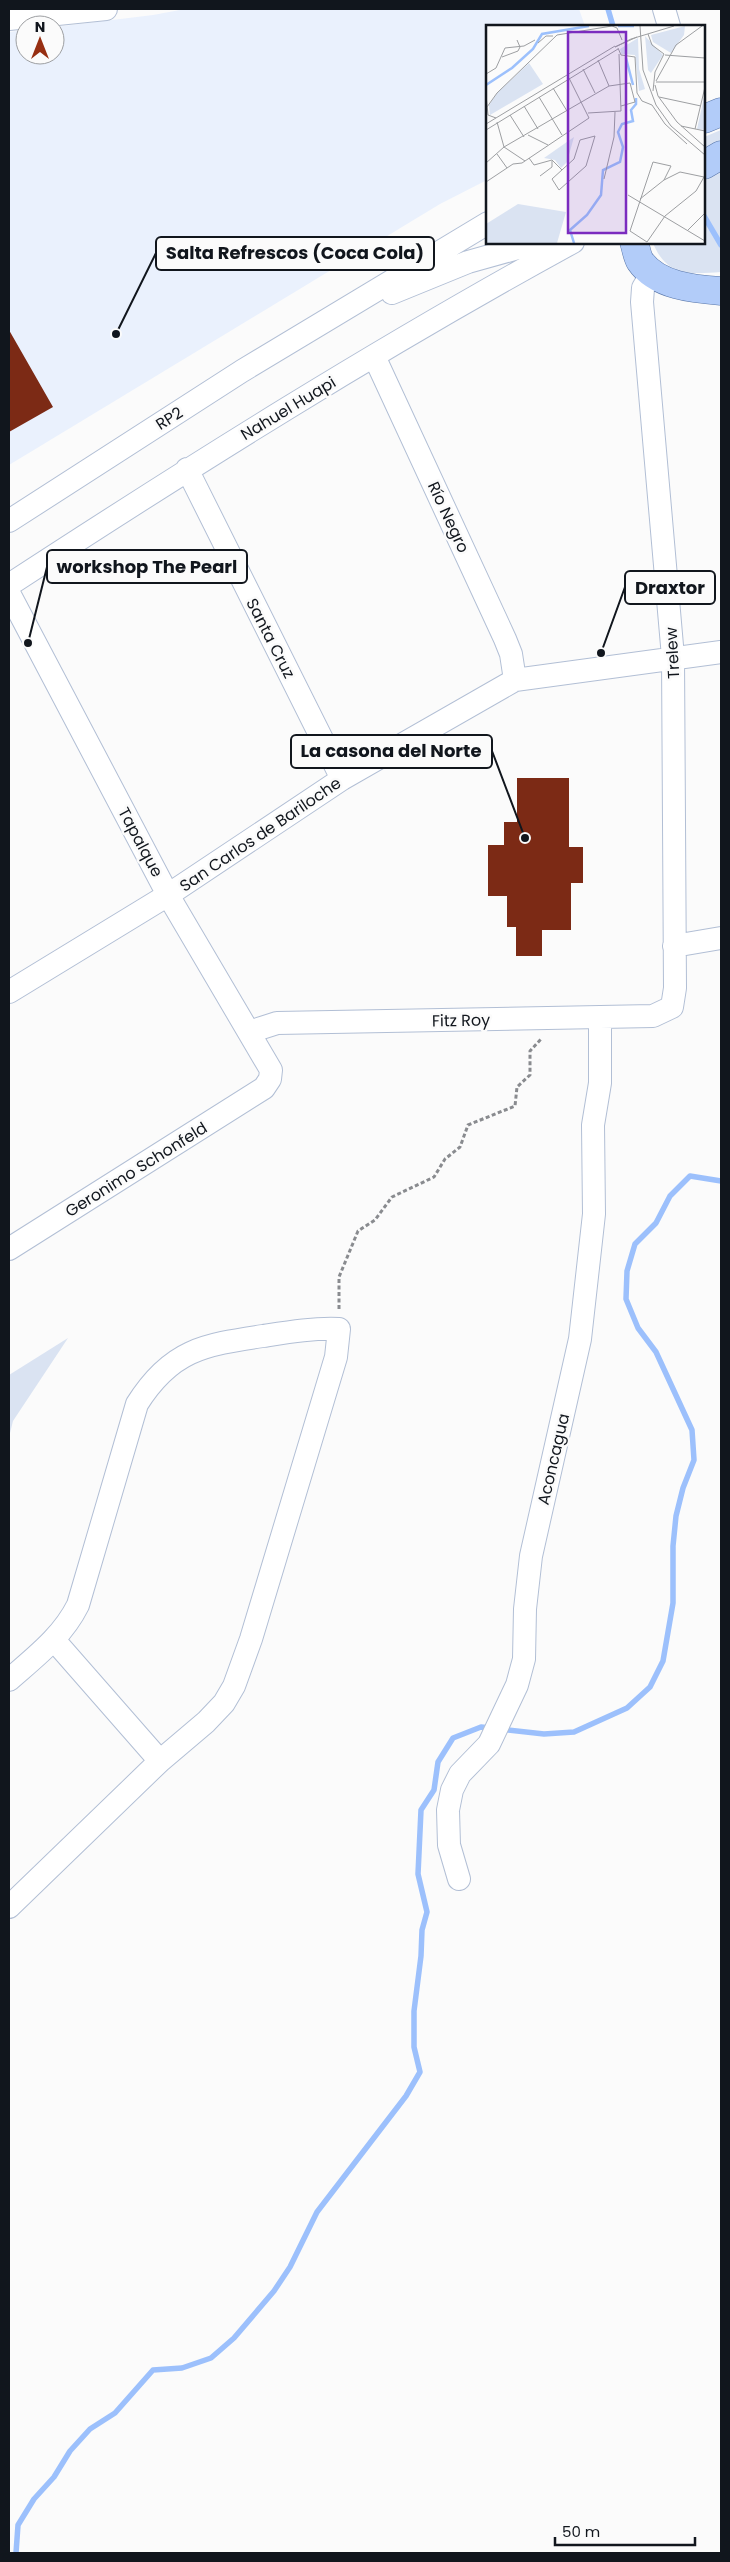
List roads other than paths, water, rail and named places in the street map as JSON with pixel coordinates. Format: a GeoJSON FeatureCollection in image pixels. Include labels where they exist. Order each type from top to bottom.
{"type":"FeatureCollection","features":[{"type":"Feature","properties":{"kind":"main road"},"geometry":{"type":"LineString","coordinates":[[705,119],[721,112]]}},
{"type":"Feature","properties":{"kind":"main road"},"geometry":{"type":"LineString","coordinates":[[705,164],[721,155]]}},
{"type":"Feature","properties":{"kind":"main road"},"geometry":{"type":"LineString","coordinates":[[635,244],[640,260],[652,273],[673,284],[721,291]]}},
{"type":"Feature","properties":{"kind":"street"},"geometry":{"type":"LineString","coordinates":[[9,19],[106,9]]}},
{"type":"Feature","properties":{"kind":"street"},"geometry":{"type":"LineString","coordinates":[[664,9],[669,25]]}},
{"type":"Feature","properties":{"kind":"street","name":"RP2"},"geometry":{"type":"LineString","coordinates":[[9,521],[233,377],[448,244],[486,223]]}},
{"type":"Feature","properties":{"kind":"street","name":"RP2"},"geometry":{"type":"LineString","coordinates":[[331,318],[468,262],[532,244]]}},
{"type":"Feature","properties":{"kind":"street","name":"Nahuel Huapi"},"geometry":{"type":"LineString","coordinates":[[9,585],[187,470],[374,356],[570,244]]}},
{"type":"Feature","properties":{"kind":"street","name":"Trelew"},"geometry":{"type":"LineString","coordinates":[[652,273],[643,288],[642,302],[673,657],[675,988],[672,1007]]}},
{"type":"Feature","properties":{"kind":"street","name":"Río Negro"},"geometry":{"type":"LineString","coordinates":[[374,356],[505,638],[511,654],[515,680]]}},
{"type":"Feature","properties":{"kind":"street","name":"Santa Cruz"},"geometry":{"type":"LineString","coordinates":[[187,470],[342,779]]}},
{"type":"Feature","properties":{"kind":"street","name":"Tapalque"},"geometry":{"type":"LineString","coordinates":[[9,592],[168,895],[271,1070],[270,1079],[264,1088]]}},
{"type":"Feature","properties":{"kind":"street","name":"San Carlos de Bariloche"},"geometry":{"type":"LineString","coordinates":[[9,992],[168,895],[342,779],[515,680],[673,657],[721,652]]}},
{"type":"Feature","properties":{"kind":"street"},"geometry":{"type":"LineString","coordinates":[[674,946],[721,938]]}},
{"type":"Feature","properties":{"kind":"street","name":"Fitz Roy"},"geometry":{"type":"LineString","coordinates":[[249,1032],[277,1023],[654,1016],[672,1007]]}},
{"type":"Feature","properties":{"kind":"street","name":"Aconcagua"},"geometry":{"type":"LineString","coordinates":[[459,1879],[449,1845],[448,1810],[452,1790],[460,1774],[489,1744],[517,1685],[524,1659],[525,1609],[530,1556],[580,1339],[594,1214],[593,1125],[600,1083],[600,1018]]}},
{"type":"Feature","properties":{"kind":"street","name":"Geronimo Schonfeld"},"geometry":{"type":"LineString","coordinates":[[9,1249],[264,1088]]}},
{"type":"Feature","properties":{"kind":"street"},"geometry":{"type":"LineString","coordinates":[[9,1680],[54,1640],[70,1620],[78,1605],[137,1404],[152,1380],[175,1362],[208,1345],[312,1328],[339,1329],[336,1357],[251,1639],[234,1686],[224,1703],[206,1722],[160,1761],[9,1907]]}},
{"type":"Feature","properties":{"kind":"street"},"geometry":{"type":"LineString","coordinates":[[54,1640],[160,1761]]}},
{"type":"Feature","properties":{"kind":"waterway"},"geometry":{"type":"LineString","coordinates":[[608,9],[613,25]]}},
{"type":"Feature","properties":{"kind":"waterway"},"geometry":{"type":"LineString","coordinates":[[705,218],[721,245]]}},
{"type":"Feature","properties":{"kind":"waterway"},"geometry":{"type":"LineString","coordinates":[[500,1729],[544,1734],[574,1732],[627,1708],[650,1687],[663,1661],[673,1603],[673,1546],[676,1516],[683,1488],[694,1460],[692,1430],[656,1352],[638,1328],[626,1299],[627,1271],[635,1244],[656,1223],[670,1196],[690,1176],[721,1181]]}},
{"type":"Feature","properties":{"kind":"waterway"},"geometry":{"type":"LineString","coordinates":[[16,2553],[18,2525],[34,2499],[54,2477],[70,2451],[90,2429],[115,2413],[153,2370],[182,2368],[211,2358],[234,2338],[274,2291],[290,2267],[317,2212],[406,2096],[420,2072],[414,2047],[414,2011],[421,1956],[422,1930],[427,1912],[418,1874],[421,1810],[434,1790],[438,1762],[453,1738],[481,1727],[491,1728]]}},
{"type":"Feature","properties":{"kind":"place","name":"Salta Refrescos (Coca Cola)"},"geometry":{"type":"Point","coordinates":[116,334]}},
{"type":"Feature","properties":{"kind":"place","name":"workshop The Pearl"},"geometry":{"type":"Point","coordinates":[28,643]}},
{"type":"Feature","properties":{"kind":"place","name":"Draxtor"},"geometry":{"type":"Point","coordinates":[601,653]}},
{"type":"Feature","properties":{"kind":"place","name":"La casona del Norte"},"geometry":{"type":"Point","coordinates":[525,838]}}]}
